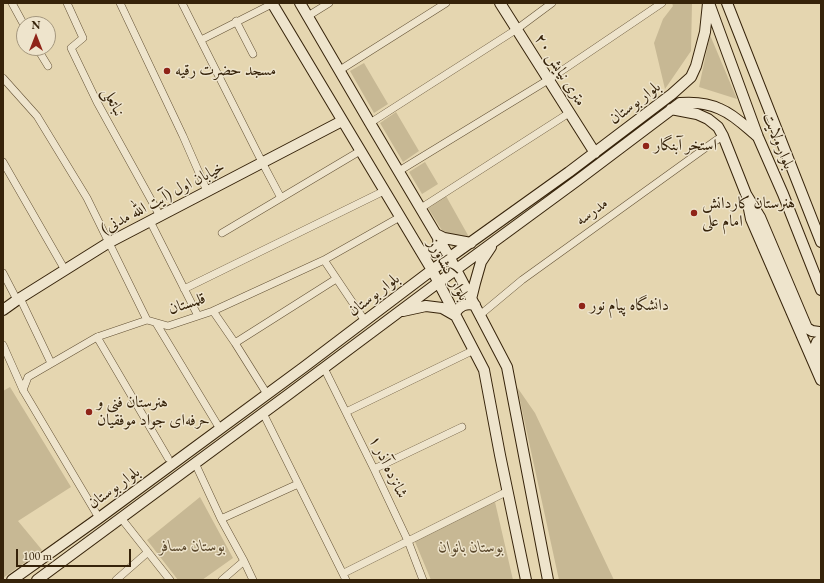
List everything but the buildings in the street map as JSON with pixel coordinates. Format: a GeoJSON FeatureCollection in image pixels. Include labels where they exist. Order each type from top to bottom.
{"type":"FeatureCollection","features":[{"type":"Feature","properties":{"kind":"main road","name":"بلوار کشاورز"},"geometry":{"type":"LineString","coordinates":[[272,3],[439,282],[484,370],[526,580]]}},
{"type":"Feature","properties":{"kind":"main road","name":"بلوار کشاورز"},"geometry":{"type":"LineString","coordinates":[[300,3],[450,258],[507,367],[548,580]]}},
{"type":"Feature","properties":{"kind":"main road","name":"۲۰ متری نیایش"},"geometry":{"type":"LineString","coordinates":[[500,3],[595,153]]}},
{"type":"Feature","properties":{"kind":"main road","name":"بلوار بوستان"},"geometry":{"type":"LineString","coordinates":[[12,580],[220,429],[432,270],[563,177],[672,94],[691,77],[696,66],[705,32],[709,3]]}},
{"type":"Feature","properties":{"kind":"main road","name":"بلوار ولایت"},"geometry":{"type":"LineString","coordinates":[[709,3],[758,137],[783,194],[821,290]]}},
{"type":"Feature","properties":{"kind":"main road","name":"بلوار ولایت"},"geometry":{"type":"LineString","coordinates":[[727,3],[818,228],[821,242]]}},
{"type":"Feature","properties":{"kind":"main road"},"geometry":{"type":"LineString","coordinates":[[672,94],[677,94],[680,97],[680,103]]}},
{"type":"Feature","properties":{"kind":"main road","name":"بلوار بوستان"},"geometry":{"type":"LineString","coordinates":[[37,580],[680,103],[691,102],[705,104],[721,109],[758,137]]}},
{"type":"Feature","properties":{"kind":"main road"},"geometry":{"type":"LineString","coordinates":[[671,109],[697,114],[708,119],[718,127],[746,194],[760,217],[807,328],[820,337]]}},
{"type":"Feature","properties":{"kind":"main road","name":"خیابان اول (آیت الله مدنی)"},"geometry":{"type":"LineString","coordinates":[[3,310],[18,299],[108,243],[342,121]]}},
{"type":"Feature","properties":{"kind":"main road"},"geometry":{"type":"LineString","coordinates":[[746,194],[751,219],[821,380]]}},
{"type":"Feature","properties":{"kind":"main road"},"geometry":{"type":"LineString","coordinates":[[437,236],[460,242],[471,243]]}},
{"type":"Feature","properties":{"kind":"main road"},"geometry":{"type":"LineString","coordinates":[[420,250],[428,253],[435,250],[439,242],[437,236]]}},
{"type":"Feature","properties":{"kind":"main road"},"geometry":{"type":"LineString","coordinates":[[399,312],[426,306],[442,308],[456,315],[457,309],[465,304],[470,304],[473,302],[475,283],[481,262],[495,241]]}},
{"type":"Feature","properties":{"kind":"main road"},"geometry":{"type":"LineString","coordinates":[[800,331],[805,336],[810,338],[820,337]]}},
{"type":"Feature","properties":{"kind":"main road"},"geometry":{"type":"LineString","coordinates":[[820,337],[815,347],[821,363]]}},
{"type":"Feature","properties":{"kind":"main road"},"geometry":{"type":"LineString","coordinates":[[282,383],[289,394]]}},
{"type":"Feature","properties":{"kind":"street"},"geometry":{"type":"LineString","coordinates":[[12,3],[19,16]]}},
{"type":"Feature","properties":{"kind":"street","name":"نباتعلی"},"geometry":{"type":"LineString","coordinates":[[67,3],[83,38],[72,48],[96,102],[160,216]]}},
{"type":"Feature","properties":{"kind":"street"},"geometry":{"type":"LineString","coordinates":[[120,3],[183,136],[207,191]]}},
{"type":"Feature","properties":{"kind":"street"},"geometry":{"type":"LineString","coordinates":[[182,3],[188,18],[201,40],[262,162],[282,198]]}},
{"type":"Feature","properties":{"kind":"street"},"geometry":{"type":"LineString","coordinates":[[201,40],[272,3]]}},
{"type":"Feature","properties":{"kind":"street"},"geometry":{"type":"LineString","coordinates":[[308,16],[329,3]]}},
{"type":"Feature","properties":{"kind":"street"},"geometry":{"type":"LineString","coordinates":[[340,70],[446,3]]}},
{"type":"Feature","properties":{"kind":"street"},"geometry":{"type":"LineString","coordinates":[[370,123],[517,29],[552,3]]}},
{"type":"Feature","properties":{"kind":"street"},"geometry":{"type":"LineString","coordinates":[[399,171],[548,80],[662,3]]}},
{"type":"Feature","properties":{"kind":"street"},"geometry":{"type":"LineString","coordinates":[[236,21],[253,54]]}},
{"type":"Feature","properties":{"kind":"street"},"geometry":{"type":"LineString","coordinates":[[42,56],[48,66]]}},
{"type":"Feature","properties":{"kind":"street"},"geometry":{"type":"LineString","coordinates":[[3,78],[37,116],[87,198],[147,320],[96,337],[28,377],[23,390]]}},
{"type":"Feature","properties":{"kind":"street"},"geometry":{"type":"LineString","coordinates":[[420,208],[569,113]]}},
{"type":"Feature","properties":{"kind":"street","name":"مدرسه"},"geometry":{"type":"LineString","coordinates":[[480,315],[522,280],[723,136]]}},
{"type":"Feature","properties":{"kind":"street"},"geometry":{"type":"LineString","coordinates":[[222,233],[360,151]]}},
{"type":"Feature","properties":{"kind":"street"},"geometry":{"type":"LineString","coordinates":[[3,162],[65,270]]}},
{"type":"Feature","properties":{"kind":"street"},"geometry":{"type":"LineString","coordinates":[[184,289],[384,190]]}},
{"type":"Feature","properties":{"kind":"street","name":"قلمستان"},"geometry":{"type":"LineString","coordinates":[[147,320],[168,326],[212,311],[324,260],[400,217]]}},
{"type":"Feature","properties":{"kind":"street"},"geometry":{"type":"LineString","coordinates":[[150,221],[198,316]]}},
{"type":"Feature","properties":{"kind":"street"},"geometry":{"type":"LineString","coordinates":[[324,260],[365,321]]}},
{"type":"Feature","properties":{"kind":"street"},"geometry":{"type":"LineString","coordinates":[[3,272],[51,363]]}},
{"type":"Feature","properties":{"kind":"street"},"geometry":{"type":"LineString","coordinates":[[235,343],[336,279]]}},
{"type":"Feature","properties":{"kind":"street"},"geometry":{"type":"LineString","coordinates":[[212,311],[235,343],[267,394]]}},
{"type":"Feature","properties":{"kind":"street"},"geometry":{"type":"LineString","coordinates":[[156,323],[220,429]]}},
{"type":"Feature","properties":{"kind":"street"},"geometry":{"type":"LineString","coordinates":[[96,337],[168,458]]}},
{"type":"Feature","properties":{"kind":"street"},"geometry":{"type":"LineString","coordinates":[[3,345],[23,390],[99,518]]}},
{"type":"Feature","properties":{"kind":"street"},"geometry":{"type":"LineString","coordinates":[[346,412],[474,350]]}},
{"type":"Feature","properties":{"kind":"street","name":"شانزده آذر ۱"},"geometry":{"type":"LineString","coordinates":[[324,368],[408,541],[422,580]]}},
{"type":"Feature","properties":{"kind":"street"},"geometry":{"type":"LineString","coordinates":[[263,413],[345,576],[408,541],[508,491]]}},
{"type":"Feature","properties":{"kind":"street"},"geometry":{"type":"LineString","coordinates":[[374,470],[462,427]]}},
{"type":"Feature","properties":{"kind":"street"},"geometry":{"type":"LineString","coordinates":[[195,463],[221,520],[253,580]]}},
{"type":"Feature","properties":{"kind":"street"},"geometry":{"type":"LineString","coordinates":[[221,520],[298,484]]}},
{"type":"Feature","properties":{"kind":"street"},"geometry":{"type":"LineString","coordinates":[[122,518],[170,580]]}},
{"type":"Feature","properties":{"kind":"street"},"geometry":{"type":"LineString","coordinates":[[116,580],[148,552]]}},
{"type":"Feature","properties":{"kind":"street"},"geometry":{"type":"LineString","coordinates":[[222,580],[244,561]]}},
{"type":"Feature","properties":{"kind":"green space"},"geometry":{"type":"Polygon","coordinates":[[[672,3],[692,3],[691,51],[665,89],[654,43],[663,19],[673,6],[672,3]]]}},
{"type":"Feature","properties":{"kind":"green space"},"geometry":{"type":"Polygon","coordinates":[[[710,35],[737,99],[699,87],[710,35]]]}},
{"type":"Feature","properties":{"kind":"green space"},"geometry":{"type":"Polygon","coordinates":[[[364,63],[388,104],[374,113],[350,71],[364,63]]]}},
{"type":"Feature","properties":{"kind":"green space"},"geometry":{"type":"Polygon","coordinates":[[[396,112],[419,151],[403,162],[380,123],[396,112]]]}},
{"type":"Feature","properties":{"kind":"green space"},"geometry":{"type":"Polygon","coordinates":[[[425,162],[438,184],[422,194],[409,172],[425,162]]]}},
{"type":"Feature","properties":{"kind":"green space"},"geometry":{"type":"Polygon","coordinates":[[[446,196],[469,237],[453,248],[428,208],[446,196]]]}},
{"type":"Feature","properties":{"kind":"green space"},"geometry":{"type":"Polygon","coordinates":[[[10,387],[71,487],[18,521],[42,550],[3,578],[3,391],[10,387]]]}},
{"type":"Feature","properties":{"kind":"green space"},"geometry":{"type":"Polygon","coordinates":[[[517,387],[535,413],[614,580],[559,580],[517,387]]]}},
{"type":"Feature","properties":{"kind":"green space","name":"بوستان مسافر"},"geometry":{"type":"Polygon","coordinates":[[[200,497],[233,558],[202,580],[178,580],[147,540],[200,497]]]}},
{"type":"Feature","properties":{"kind":"green space","name":"بوستان بانوان"},"geometry":{"type":"Polygon","coordinates":[[[495,502],[513,580],[431,580],[413,537],[495,502]]]}},
{"type":"Feature","properties":{"kind":"place","name":"مسجد حضرت رقیه"},"geometry":{"type":"Point","coordinates":[167,71]}},
{"type":"Feature","properties":{"kind":"place","name":"استخر آبنگار"},"geometry":{"type":"Point","coordinates":[646,146]}},
{"type":"Feature","properties":{"kind":"place","name":"هنرستان کاردانش امام علی"},"geometry":{"type":"Point","coordinates":[694,213]}},
{"type":"Feature","properties":{"kind":"place","name":"دانشگاه پیام نور"},"geometry":{"type":"Point","coordinates":[582,306]}},
{"type":"Feature","properties":{"kind":"place","name":"هنرستان فنی و حرفه‌ای جواد موفقیان"},"geometry":{"type":"Point","coordinates":[89,412]}}]}
